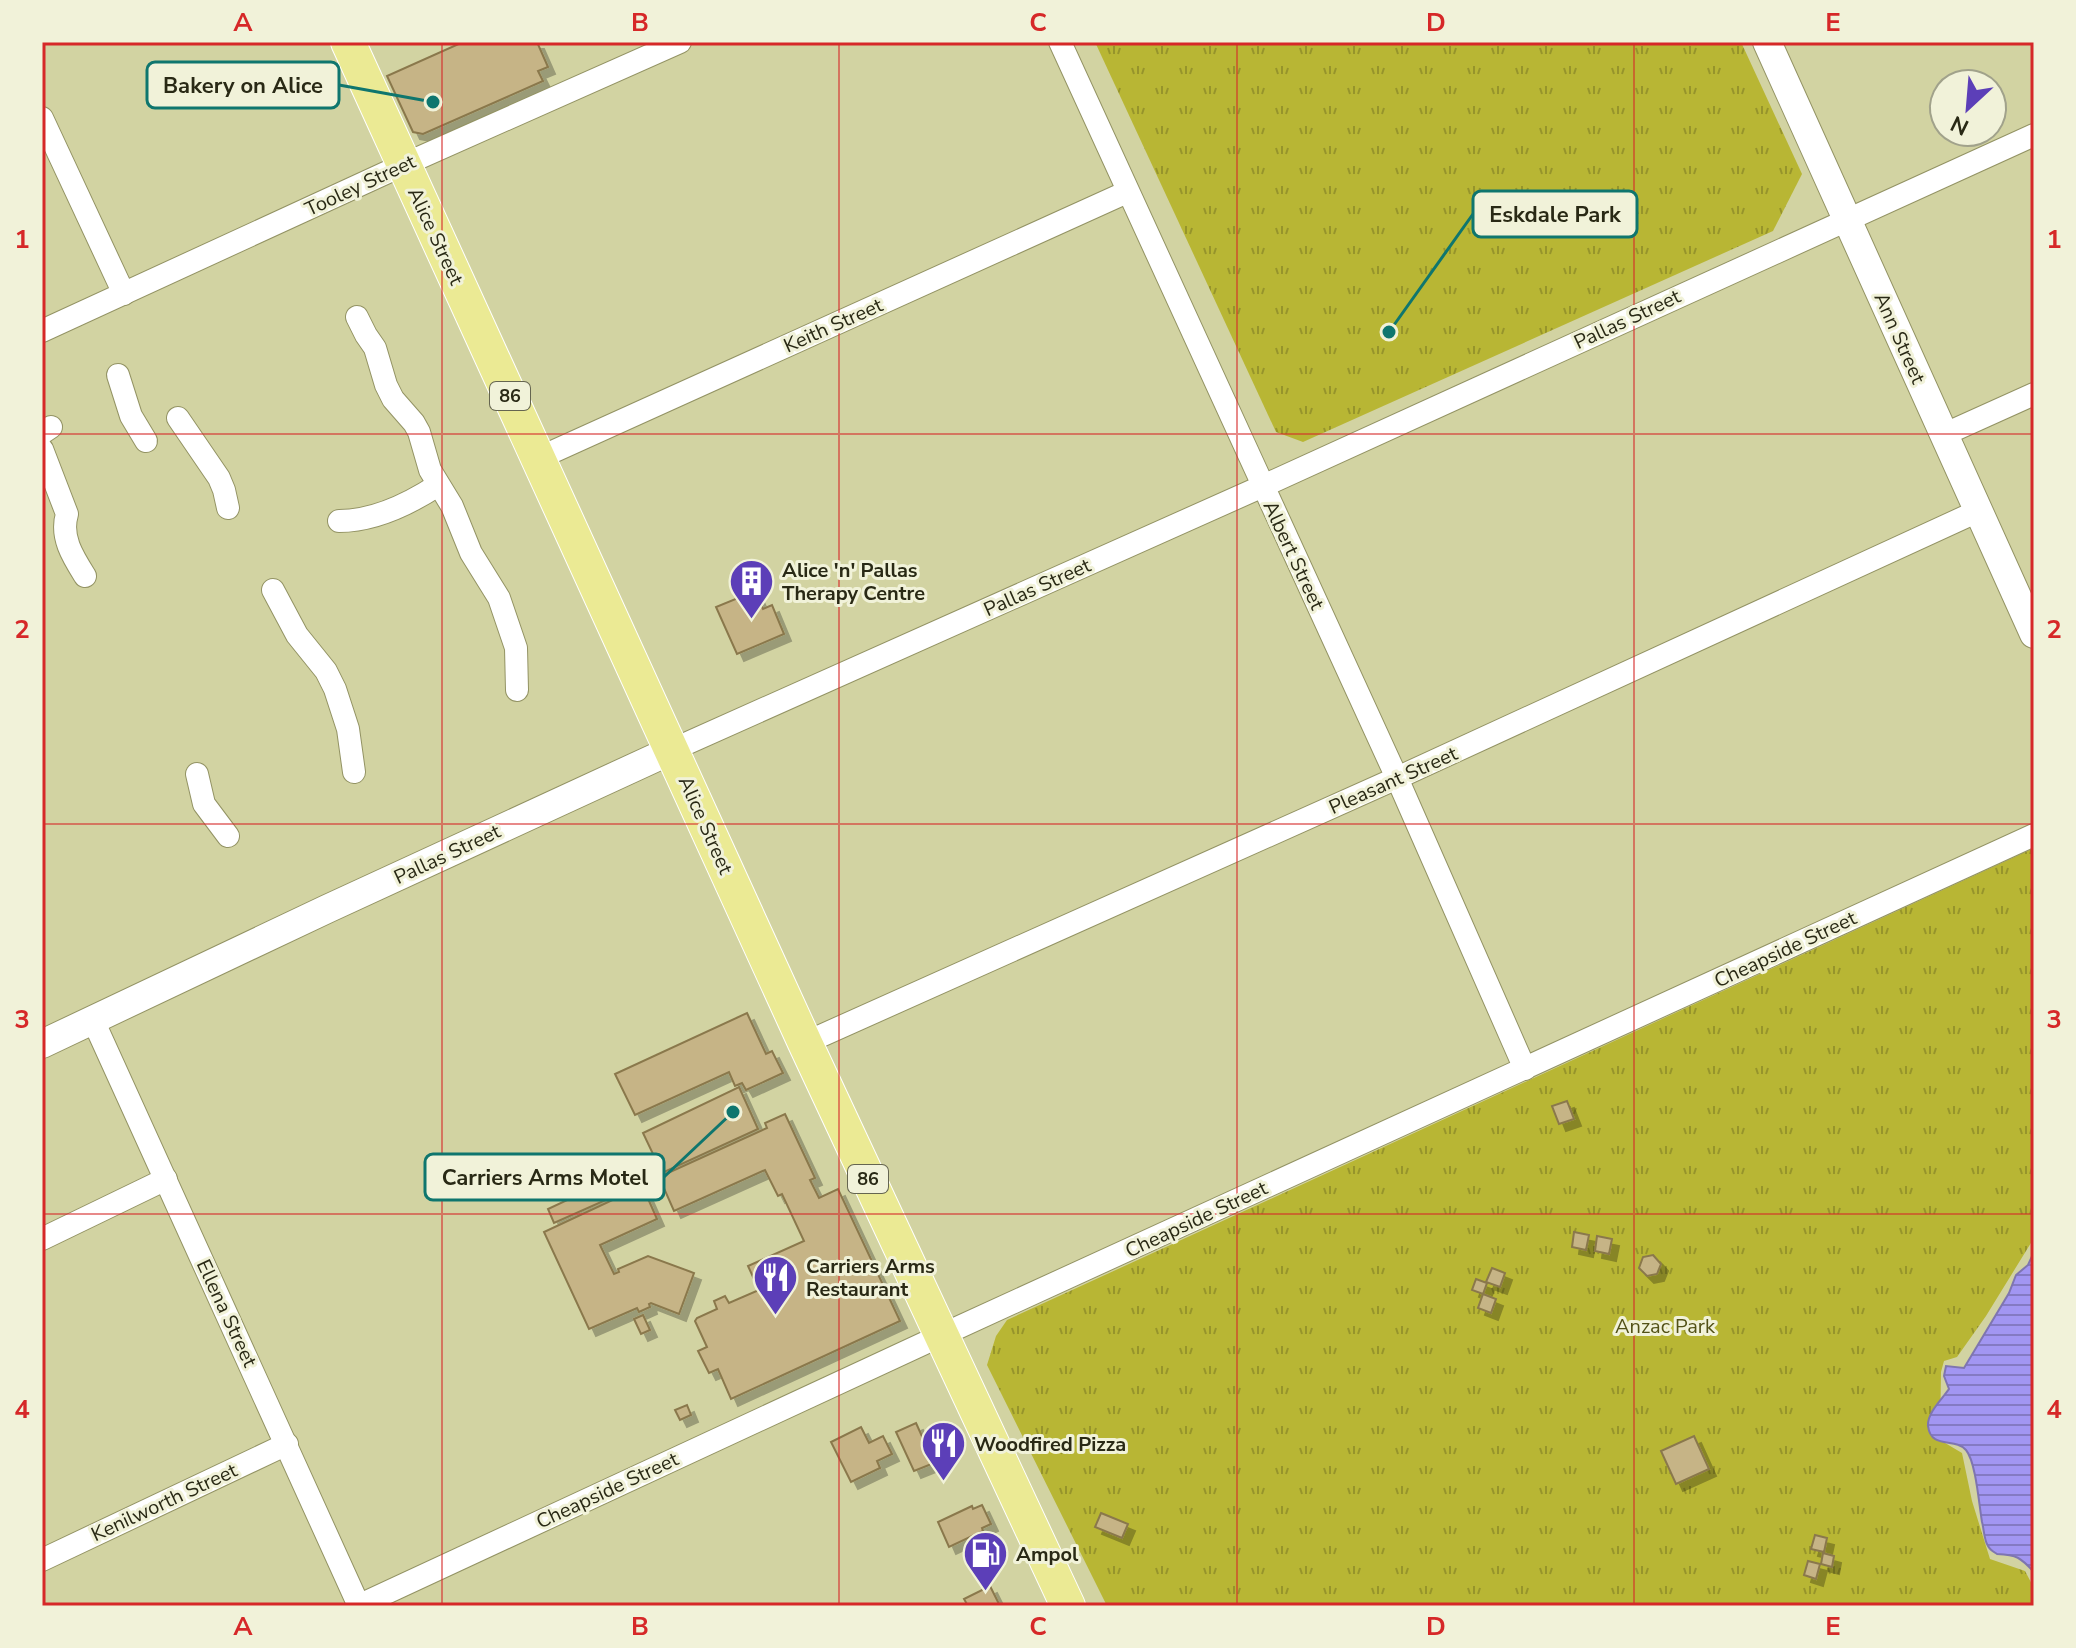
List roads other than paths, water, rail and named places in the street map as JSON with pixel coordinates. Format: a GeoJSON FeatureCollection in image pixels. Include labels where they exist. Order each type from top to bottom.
{"type":"FeatureCollection","features":[{"type":"Feature","properties":{"kind":"main road","name":"Alice Street"},"geometry":{"type":"LineString","coordinates":[[348,42],[805,1043],[1068,1606]]}},
{"type":"Feature","properties":{"kind":"street","name":"Tooley Street"},"geometry":{"type":"LineString","coordinates":[[42,331],[680,42]]}},
{"type":"Feature","properties":{"kind":"street","name":"Albert Street"},"geometry":{"type":"LineString","coordinates":[[1060,42],[1397,778],[1525,1069]]}},
{"type":"Feature","properties":{"kind":"street","name":"Ann Street"},"geometry":{"type":"LineString","coordinates":[[1767,42],[2034,634]]}},
{"type":"Feature","properties":{"kind":"street"},"geometry":{"type":"LineString","coordinates":[[42,118],[124,294]]}},
{"type":"Feature","properties":{"kind":"street","name":"Pallas Street"},"geometry":{"type":"LineString","coordinates":[[42,1044],[672,750],[1263,486],[2034,135]]}},
{"type":"Feature","properties":{"kind":"street","name":"Keith Street"},"geometry":{"type":"LineString","coordinates":[[539,458],[1127,192]]}},
{"type":"Feature","properties":{"kind":"street"},"geometry":{"type":"LineString","coordinates":[[357,317],[375,348],[393,399],[419,432],[430,470],[452,506],[471,553],[499,598],[516,648],[517,690]]}},
{"type":"Feature","properties":{"kind":"street"},"geometry":{"type":"LineString","coordinates":[[118,375],[131,416],[146,441]]}},
{"type":"Feature","properties":{"kind":"street"},"geometry":{"type":"LineString","coordinates":[[1943,435],[2034,394]]}},
{"type":"Feature","properties":{"kind":"street"},"geometry":{"type":"LineString","coordinates":[[178,418],[219,478],[228,508]]}},
{"type":"Feature","properties":{"kind":"street"},"geometry":{"type":"LineString","coordinates":[[42,449],[67,514],[64,524],[68,544],[85,576]]}},
{"type":"Feature","properties":{"kind":"street"},"geometry":{"type":"LineString","coordinates":[[339,521],[365,519],[382,513],[438,485]]}},
{"type":"Feature","properties":{"kind":"street","name":"Pleasant Street"},"geometry":{"type":"LineString","coordinates":[[805,1043],[1397,778],[1978,511]]}},
{"type":"Feature","properties":{"kind":"street"},"geometry":{"type":"LineString","coordinates":[[273,590],[297,635],[326,671],[335,689],[348,729],[354,772]]}},
{"type":"Feature","properties":{"kind":"street"},"geometry":{"type":"LineString","coordinates":[[197,774],[204,804],[228,836]]}},
{"type":"Feature","properties":{"kind":"street","name":"Cheapside Street"},"geometry":{"type":"LineString","coordinates":[[359,1606],[2034,835]]}},
{"type":"Feature","properties":{"kind":"street","name":"Ellena Street"},"geometry":{"type":"LineString","coordinates":[[93,1020],[359,1606]]}},
{"type":"Feature","properties":{"kind":"street"},"geometry":{"type":"LineString","coordinates":[[42,1239],[166,1179]]}},
{"type":"Feature","properties":{"kind":"street","name":"Kenilworth Street"},"geometry":{"type":"LineString","coordinates":[[42,1560],[287,1444]]}},
{"type":"Feature","properties":{"kind":"place","name":"Bakery on Alice"},"geometry":{"type":"Point","coordinates":[433,102]}},
{"type":"Feature","properties":{"kind":"place","name":"Eskdale Park"},"geometry":{"type":"Point","coordinates":[1389,332]}},
{"type":"Feature","properties":{"kind":"place","name":"Alice 'n' Pallas Therapy Centre"},"geometry":{"type":"Point","coordinates":[751,621]}},
{"type":"Feature","properties":{"kind":"place","name":"Carriers Arms Motel"},"geometry":{"type":"Point","coordinates":[733,1112]}},
{"type":"Feature","properties":{"kind":"place","name":"Carriers Arms Restaurant"},"geometry":{"type":"Point","coordinates":[775,1316]}},
{"type":"Feature","properties":{"kind":"place","name":"Woodfired Pizza"},"geometry":{"type":"Point","coordinates":[943,1483]}},
{"type":"Feature","properties":{"kind":"place","name":"Ampol"},"geometry":{"type":"Point","coordinates":[985,1593]}},
{"type":"Feature","properties":{"kind":"park label","name":"Anzac Park"},"geometry":{"type":"Point","coordinates":[1665,1326]}}]}
